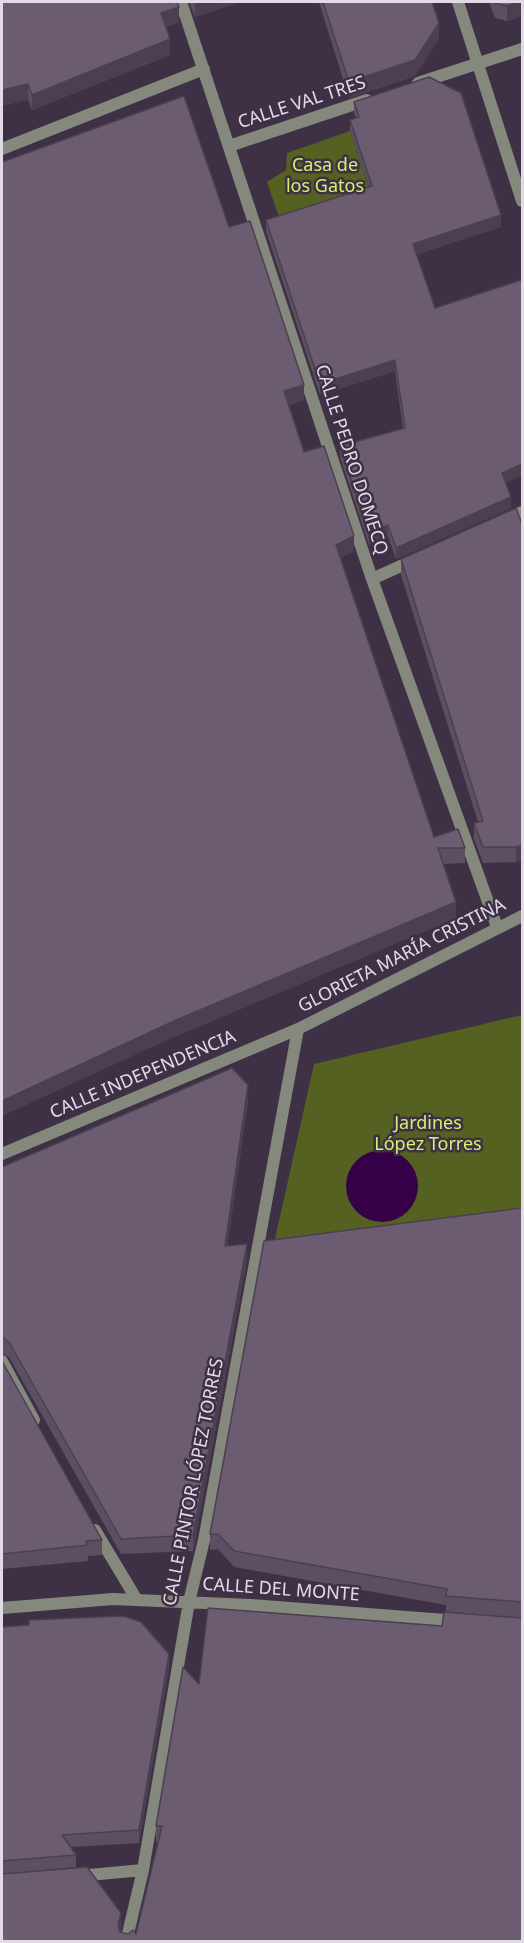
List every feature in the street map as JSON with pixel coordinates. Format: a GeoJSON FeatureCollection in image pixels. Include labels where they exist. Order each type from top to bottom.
{"type":"FeatureCollection","features":[{"type":"Feature","properties":{"kind":"street","name":"CALLE PEDRO DOMECQ"},"geometry":{"type":"LineString","coordinates":[[181,2],[372,579],[497,927]]}},
{"type":"Feature","properties":{"kind":"street"},"geometry":{"type":"LineString","coordinates":[[458,2],[522,201]]}},
{"type":"Feature","properties":{"kind":"street"},"geometry":{"type":"LineString","coordinates":[[411,86],[522,48]]}},
{"type":"Feature","properties":{"kind":"street"},"geometry":{"type":"LineString","coordinates":[[2,149],[204,69]]}},
{"type":"Feature","properties":{"kind":"street","name":"CALLE VAL TRES"},"geometry":{"type":"LineString","coordinates":[[229,146],[377,97]]}},
{"type":"Feature","properties":{"kind":"street"},"geometry":{"type":"LineString","coordinates":[[490,526],[522,512]]}},
{"type":"Feature","properties":{"kind":"street"},"geometry":{"type":"LineString","coordinates":[[372,579],[425,555]]}},
{"type":"Feature","properties":{"kind":"street","name":"GLORIETA MARÍA CRISTINA"},"geometry":{"type":"LineString","coordinates":[[298,1029],[521,914]]}},
{"type":"Feature","properties":{"kind":"street","name":"CALLE INDEPENDENCIA"},"geometry":{"type":"LineString","coordinates":[[2,1154],[298,1029]]}},
{"type":"Feature","properties":{"kind":"street","name":"CALLE PINTOR LÓPEZ TORRES"},"geometry":{"type":"LineString","coordinates":[[126,1941],[143,1870],[189,1602],[204,1540],[298,1029]]}},
{"type":"Feature","properties":{"kind":"street"},"geometry":{"type":"LineString","coordinates":[[2,1360],[41,1433]]}},
{"type":"Feature","properties":{"kind":"street"},"geometry":{"type":"LineString","coordinates":[[87,1515],[137,1600]]}},
{"type":"Feature","properties":{"kind":"street","name":"CALLE DEL MONTE"},"geometry":{"type":"LineString","coordinates":[[2,1608],[81,1601],[137,1600],[475,1622]]}},
{"type":"Feature","properties":{"kind":"street"},"geometry":{"type":"LineString","coordinates":[[70,1876],[143,1870]]}},
{"type":"Feature","properties":{"kind":"green space","name":"Casa de los Gatos"},"geometry":{"type":"Polygon","coordinates":[[[350,131],[372,197],[282,226],[267,182],[286,170],[287,153],[350,131]]]}},
{"type":"Feature","properties":{"kind":"green space","name":"Jardines López Torres"},"geometry":{"type":"Polygon","coordinates":[[[522,1015],[522,1219],[273,1248],[314,1064],[522,1015]]]}},
{"type":"Feature","properties":{"kind":"shaded area"},"geometry":{"type":"Polygon","coordinates":[[[382,1150],[402,1156],[412,1166],[418,1186],[412,1206],[402,1216],[382,1222],[362,1216],[352,1206],[346,1186],[352,1166],[362,1156],[382,1150]]]}},
{"type":"Feature","properties":{"kind":"building"},"geometry":{"type":"Polygon","coordinates":[[[2,2],[177,2],[179,7],[161,13],[170,39],[32,95],[28,84],[2,90],[2,2]]]}},
{"type":"Feature","properties":{"kind":"building"},"geometry":{"type":"Polygon","coordinates":[[[323,2],[432,2],[439,23],[415,60],[349,82],[323,2]]]}},
{"type":"Feature","properties":{"kind":"building"},"geometry":{"type":"Polygon","coordinates":[[[495,2],[520,2],[507,6],[495,2]]]}},
{"type":"Feature","properties":{"kind":"building"},"geometry":{"type":"Polygon","coordinates":[[[429,77],[461,93],[501,215],[413,244],[435,308],[521,280],[522,464],[502,473],[511,497],[396,548],[388,525],[369,534],[340,446],[405,428],[395,360],[320,384],[266,220],[372,186],[350,120],[359,117],[354,102],[429,77]]]}},
{"type":"Feature","properties":{"kind":"building"},"geometry":{"type":"Polygon","coordinates":[[[184,96],[229,227],[250,221],[304,385],[284,391],[304,452],[324,446],[354,536],[336,545],[434,837],[458,829],[465,848],[438,848],[456,902],[174,1021],[2,1101],[2,162],[184,96]]]}},
{"type":"Feature","properties":{"kind":"building"},"geometry":{"type":"Polygon","coordinates":[[[516,508],[522,524],[522,845],[483,847],[474,823],[483,821],[401,559],[516,508]]]}},
{"type":"Feature","properties":{"kind":"building"},"geometry":{"type":"Polygon","coordinates":[[[232,1068],[248,1085],[225,1246],[247,1244],[193,1535],[121,1539],[9,1342],[2,1337],[2,1167],[232,1068]]]}},
{"type":"Feature","properties":{"kind":"building"},"geometry":{"type":"Polygon","coordinates":[[[522,1208],[522,1602],[446,1596],[447,1589],[234,1551],[218,1534],[210,1534],[264,1241],[522,1208]]]}},
{"type":"Feature","properties":{"kind":"building"},"geometry":{"type":"Polygon","coordinates":[[[2,1361],[102,1540],[86,1541],[88,1545],[2,1554],[2,1361]]]}},
{"type":"Feature","properties":{"kind":"building"},"geometry":{"type":"Polygon","coordinates":[[[208,1608],[442,1626],[444,1612],[522,1618],[522,1941],[2,1941],[2,1874],[87,1867],[121,1913],[118,1925],[120,1932],[128,1934],[133,1930],[136,1934],[162,1826],[156,1826],[183,1667],[199,1684],[208,1608]]]}},
{"type":"Feature","properties":{"kind":"building"},"geometry":{"type":"Polygon","coordinates":[[[123,1616],[141,1622],[169,1654],[139,1830],[62,1835],[76,1855],[2,1861],[2,1627],[29,1625],[29,1620],[123,1616]]]}}]}
